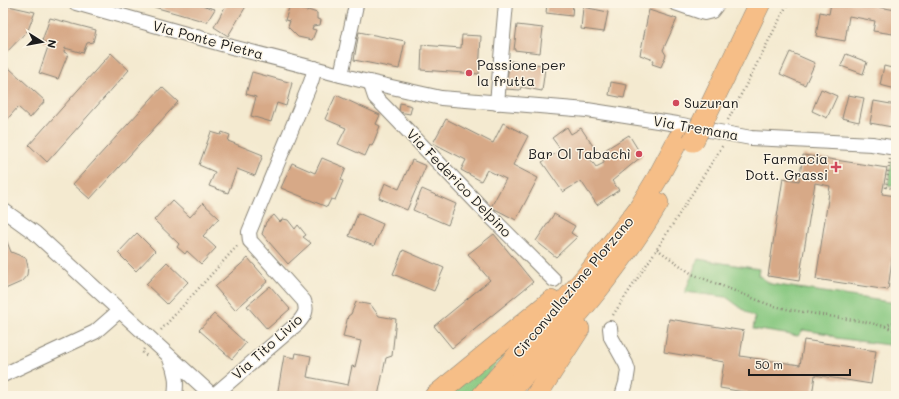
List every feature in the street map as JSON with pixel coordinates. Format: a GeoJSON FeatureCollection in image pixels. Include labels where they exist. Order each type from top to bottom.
{"type":"FeatureCollection","features":[{"type":"Feature","properties":{"kind":"highway","name":"Circonvallazione Plorzano"},"geometry":{"type":"LineString","coordinates":[[699,114],[745,3]]}},
{"type":"Feature","properties":{"kind":"highway","name":"Circonvallazione Plorzano"},"geometry":{"type":"LineString","coordinates":[[506,396],[568,326],[616,252],[657,179],[686,139],[760,3]]}},
{"type":"Feature","properties":{"kind":"highway","name":"Circonvallazione Plorzano"},"geometry":{"type":"LineString","coordinates":[[482,396],[585,278],[616,252]]}},
{"type":"Feature","properties":{"kind":"highway"},"geometry":{"type":"LineString","coordinates":[[435,396],[550,302],[616,252]]}},
{"type":"Feature","properties":{"kind":"highway"},"geometry":{"type":"LineString","coordinates":[[536,396],[591,311],[616,252]]}},
{"type":"Feature","properties":{"kind":"street","name":"Via Ponte Pietra"},"geometry":{"type":"LineString","coordinates":[[76,3],[232,47],[370,82],[441,98],[497,103]]}},
{"type":"Feature","properties":{"kind":"street"},"geometry":{"type":"LineString","coordinates":[[497,103],[506,3]]}},
{"type":"Feature","properties":{"kind":"street"},"geometry":{"type":"LineString","coordinates":[[675,3],[704,13],[712,11],[718,3]]}},
{"type":"Feature","properties":{"kind":"street"},"geometry":{"type":"LineString","coordinates":[[341,75],[356,5]]}},
{"type":"Feature","properties":{"kind":"street"},"geometry":{"type":"LineString","coordinates":[[250,240],[249,232],[311,82],[315,68]]}},
{"type":"Feature","properties":{"kind":"street","name":"Via Federico Delpino"},"geometry":{"type":"LineString","coordinates":[[370,82],[375,97],[554,280]]}},
{"type":"Feature","properties":{"kind":"street","name":"Via Tremana"},"geometry":{"type":"LineString","coordinates":[[497,103],[587,110],[676,124],[728,140],[766,139],[872,144],[893,153]]}},
{"type":"Feature","properties":{"kind":"street"},"geometry":{"type":"LineString","coordinates":[[3,210],[35,233],[213,396]]}},
{"type":"Feature","properties":{"kind":"street","name":"Via Tito Livio"},"geometry":{"type":"LineString","coordinates":[[213,396],[298,323],[306,312],[304,301],[250,240]]}},
{"type":"Feature","properties":{"kind":"street"},"geometry":{"type":"LineString","coordinates":[[3,375],[95,332],[119,311]]}},
{"type":"Feature","properties":{"kind":"street"},"geometry":{"type":"LineString","coordinates":[[610,328],[611,337],[628,370],[622,396]]}},
{"type":"Feature","properties":{"kind":"street"},"geometry":{"type":"LineString","coordinates":[[169,357],[175,371],[177,383],[175,396]]}},
{"type":"Feature","properties":{"kind":"path"},"geometry":{"type":"LineString","coordinates":[[610,328],[612,316],[728,140],[733,125],[726,124],[788,3]]}},
{"type":"Feature","properties":{"kind":"path"},"geometry":{"type":"LineString","coordinates":[[893,153],[886,187],[896,189]]}},
{"type":"Feature","properties":{"kind":"path"},"geometry":{"type":"LineString","coordinates":[[148,357],[142,352],[151,340],[238,245],[250,240]]}},
{"type":"Feature","properties":{"kind":"path"},"geometry":{"type":"LineString","coordinates":[[657,249],[692,274],[770,305],[884,326],[896,331]]}},
{"type":"Feature","properties":{"kind":"path"},"geometry":{"type":"LineString","coordinates":[[884,326],[896,321]]}},
{"type":"Feature","properties":{"kind":"green space"},"geometry":{"type":"Polygon","coordinates":[[[892,161],[896,162],[896,186],[888,185],[892,161]]]}},
{"type":"Feature","properties":{"kind":"green space"},"geometry":{"type":"Polygon","coordinates":[[[698,259],[759,269],[758,275],[771,284],[896,303],[896,346],[836,338],[829,334],[803,330],[798,336],[753,329],[755,318],[726,297],[685,292],[698,259]]]}},
{"type":"Feature","properties":{"kind":"green space"},"geometry":{"type":"Polygon","coordinates":[[[529,327],[469,396],[445,396],[529,327]]]}},
{"type":"Feature","properties":{"kind":"building"},"geometry":{"type":"Polygon","coordinates":[[[140,3],[194,3],[215,9],[207,22],[140,3]]]}},
{"type":"Feature","properties":{"kind":"building"},"geometry":{"type":"Polygon","coordinates":[[[223,3],[248,3],[228,36],[214,27],[226,5],[223,3]]]}},
{"type":"Feature","properties":{"kind":"building"},"geometry":{"type":"Polygon","coordinates":[[[547,3],[573,3],[572,16],[546,13],[547,3]]]}},
{"type":"Feature","properties":{"kind":"building"},"geometry":{"type":"Polygon","coordinates":[[[831,3],[873,3],[873,6],[896,10],[893,34],[873,31],[875,21],[849,16],[845,41],[816,36],[820,12],[829,14],[831,3]]]}},
{"type":"Feature","properties":{"kind":"building"},"geometry":{"type":"Polygon","coordinates":[[[4,5],[35,12],[28,30],[3,56],[3,11],[4,5]]]}},
{"type":"Feature","properties":{"kind":"building"},"geometry":{"type":"Polygon","coordinates":[[[290,5],[299,7],[299,9],[317,13],[317,19],[321,20],[320,25],[313,26],[312,29],[316,30],[312,40],[298,37],[288,27],[290,21],[285,20],[290,5]]]}},
{"type":"Feature","properties":{"kind":"building"},"geometry":{"type":"Polygon","coordinates":[[[583,7],[608,12],[604,32],[581,29],[583,7]]]}},
{"type":"Feature","properties":{"kind":"building"},"geometry":{"type":"Polygon","coordinates":[[[649,10],[677,19],[663,50],[666,55],[661,67],[652,64],[654,60],[640,55],[649,10]]]}},
{"type":"Feature","properties":{"kind":"building"},"geometry":{"type":"Polygon","coordinates":[[[50,18],[96,30],[93,42],[87,43],[83,53],[65,48],[64,52],[68,54],[58,79],[39,73],[49,44],[42,41],[50,18]]]}},
{"type":"Feature","properties":{"kind":"building"},"geometry":{"type":"Polygon","coordinates":[[[517,25],[543,28],[540,53],[514,50],[517,25]]]}},
{"type":"Feature","properties":{"kind":"building"},"geometry":{"type":"Polygon","coordinates":[[[359,32],[405,41],[399,69],[354,60],[359,32]]]}},
{"type":"Feature","properties":{"kind":"building"},"geometry":{"type":"Polygon","coordinates":[[[462,35],[481,36],[479,74],[421,70],[422,45],[461,48],[462,35]]]}},
{"type":"Feature","properties":{"kind":"building"},"geometry":{"type":"Polygon","coordinates":[[[790,52],[815,63],[805,85],[780,74],[790,52]]]}},
{"type":"Feature","properties":{"kind":"building"},"geometry":{"type":"Polygon","coordinates":[[[111,53],[129,70],[47,162],[29,145],[111,53]]]}},
{"type":"Feature","properties":{"kind":"building"},"geometry":{"type":"Polygon","coordinates":[[[846,54],[867,62],[863,74],[841,66],[846,54]]]}},
{"type":"Feature","properties":{"kind":"building"},"geometry":{"type":"Polygon","coordinates":[[[510,61],[542,65],[545,68],[542,91],[521,87],[520,90],[505,89],[510,61]]]}},
{"type":"Feature","properties":{"kind":"building"},"geometry":{"type":"Polygon","coordinates":[[[884,66],[896,69],[896,89],[880,85],[884,66]]]}},
{"type":"Feature","properties":{"kind":"building"},"geometry":{"type":"Polygon","coordinates":[[[9,68],[45,101],[30,118],[18,107],[3,124],[3,100],[5,98],[3,96],[3,75],[9,68]]]}},
{"type":"Feature","properties":{"kind":"building"},"geometry":{"type":"Polygon","coordinates":[[[252,72],[292,83],[286,106],[277,103],[271,122],[251,116],[256,97],[246,94],[252,72]]]}},
{"type":"Feature","properties":{"kind":"building"},"geometry":{"type":"Polygon","coordinates":[[[611,82],[627,85],[624,98],[609,95],[611,82]]]}},
{"type":"Feature","properties":{"kind":"building"},"geometry":{"type":"Polygon","coordinates":[[[162,87],[178,102],[90,199],[73,184],[162,87]]]}},
{"type":"Feature","properties":{"kind":"building"},"geometry":{"type":"Polygon","coordinates":[[[821,89],[837,96],[827,118],[812,111],[821,89]]]}},
{"type":"Feature","properties":{"kind":"building"},"geometry":{"type":"Polygon","coordinates":[[[336,95],[380,115],[376,124],[380,126],[372,146],[370,145],[365,156],[338,144],[346,128],[325,119],[336,95]]]}},
{"type":"Feature","properties":{"kind":"building"},"geometry":{"type":"Polygon","coordinates":[[[848,95],[864,98],[859,122],[842,118],[848,95]]]}},
{"type":"Feature","properties":{"kind":"building"},"geometry":{"type":"Polygon","coordinates":[[[874,101],[896,105],[892,127],[870,123],[874,101]]]}},
{"type":"Feature","properties":{"kind":"building"},"geometry":{"type":"Polygon","coordinates":[[[400,103],[412,106],[410,114],[399,112],[400,103]]]}},
{"type":"Feature","properties":{"kind":"building"},"geometry":{"type":"Polygon","coordinates":[[[446,119],[493,143],[503,123],[528,136],[513,165],[538,178],[516,220],[491,207],[506,179],[487,170],[481,181],[461,170],[466,160],[433,143],[446,119]]]}},
{"type":"Feature","properties":{"kind":"building"},"geometry":{"type":"Polygon","coordinates":[[[567,127],[571,134],[581,128],[597,152],[589,157],[596,167],[604,163],[603,151],[629,135],[642,156],[612,181],[619,190],[597,205],[581,181],[563,192],[542,162],[561,150],[552,138],[567,127]]]}},
{"type":"Feature","properties":{"kind":"building"},"geometry":{"type":"Polygon","coordinates":[[[211,132],[221,135],[222,132],[230,135],[228,141],[263,155],[255,176],[237,169],[228,193],[209,186],[215,172],[199,165],[211,132]]]}},
{"type":"Feature","properties":{"kind":"building"},"geometry":{"type":"Polygon","coordinates":[[[803,155],[887,168],[882,194],[896,196],[896,229],[888,290],[816,279],[830,186],[815,183],[799,281],[768,276],[783,178],[799,181],[803,155]]]}},
{"type":"Feature","properties":{"kind":"building"},"geometry":{"type":"Polygon","coordinates":[[[322,158],[346,168],[341,180],[343,181],[335,200],[331,199],[327,207],[281,188],[292,163],[315,173],[322,158]]]}},
{"type":"Feature","properties":{"kind":"building"},"geometry":{"type":"Polygon","coordinates":[[[412,160],[426,166],[407,210],[379,198],[385,183],[399,189],[412,160]]]}},
{"type":"Feature","properties":{"kind":"building"},"geometry":{"type":"Polygon","coordinates":[[[422,189],[456,204],[448,225],[413,210],[422,189]]]}},
{"type":"Feature","properties":{"kind":"building"},"geometry":{"type":"Polygon","coordinates":[[[172,200],[190,217],[203,203],[219,218],[203,236],[216,248],[201,264],[187,251],[185,254],[177,247],[179,244],[154,220],[172,200]]]}},
{"type":"Feature","properties":{"kind":"building"},"geometry":{"type":"Polygon","coordinates":[[[358,213],[383,224],[374,246],[349,236],[358,213]]]}},
{"type":"Feature","properties":{"kind":"building"},"geometry":{"type":"Polygon","coordinates":[[[554,214],[575,226],[571,233],[577,237],[556,257],[536,241],[554,214]]]}},
{"type":"Feature","properties":{"kind":"building"},"geometry":{"type":"Polygon","coordinates":[[[274,215],[280,222],[283,219],[288,220],[295,229],[298,225],[306,235],[303,237],[311,243],[288,264],[262,234],[266,222],[274,215]]]}},
{"type":"Feature","properties":{"kind":"building"},"geometry":{"type":"Polygon","coordinates":[[[3,232],[11,252],[26,258],[28,267],[27,275],[21,282],[3,290],[3,232]]]}},
{"type":"Feature","properties":{"kind":"building"},"geometry":{"type":"Polygon","coordinates":[[[137,233],[155,251],[136,271],[118,253],[137,233]]]}},
{"type":"Feature","properties":{"kind":"building"},"geometry":{"type":"Polygon","coordinates":[[[494,234],[533,282],[452,348],[434,326],[490,280],[468,254],[494,234]]]}},
{"type":"Feature","properties":{"kind":"building"},"geometry":{"type":"Polygon","coordinates":[[[403,250],[444,268],[434,291],[393,274],[403,250]]]}},
{"type":"Feature","properties":{"kind":"building"},"geometry":{"type":"Polygon","coordinates":[[[248,258],[268,281],[235,310],[215,287],[248,258]]]}},
{"type":"Feature","properties":{"kind":"building"},"geometry":{"type":"Polygon","coordinates":[[[167,262],[188,282],[167,304],[146,284],[167,262]]]}},
{"type":"Feature","properties":{"kind":"building"},"geometry":{"type":"Polygon","coordinates":[[[270,286],[290,309],[267,329],[247,306],[270,286]]]}},
{"type":"Feature","properties":{"kind":"building"},"geometry":{"type":"Polygon","coordinates":[[[356,302],[371,305],[379,316],[396,319],[392,356],[386,358],[378,396],[277,396],[284,356],[295,358],[296,353],[311,356],[307,377],[348,385],[352,366],[355,367],[361,341],[343,337],[348,316],[351,314],[356,302]]]}},
{"type":"Feature","properties":{"kind":"building"},"geometry":{"type":"Polygon","coordinates":[[[214,314],[246,343],[232,359],[199,330],[214,314]]]}},
{"type":"Feature","properties":{"kind":"building"},"geometry":{"type":"Polygon","coordinates":[[[669,319],[744,331],[740,356],[800,365],[804,340],[876,351],[871,384],[815,375],[812,396],[768,396],[720,388],[724,362],[664,352],[669,319]]]}},
{"type":"Feature","properties":{"kind":"place","name":"Passione per la frutta"},"geometry":{"type":"Point","coordinates":[469,73]}},
{"type":"Feature","properties":{"kind":"place","name":"Suzuran"},"geometry":{"type":"Point","coordinates":[676,103]}},
{"type":"Feature","properties":{"kind":"place","name":"Bar Ol Tabachì"},"geometry":{"type":"Point","coordinates":[639,154]}},
{"type":"Feature","properties":{"kind":"place","name":"Farmacia Dott. Grassi"},"geometry":{"type":"Point","coordinates":[836,167]}}]}
